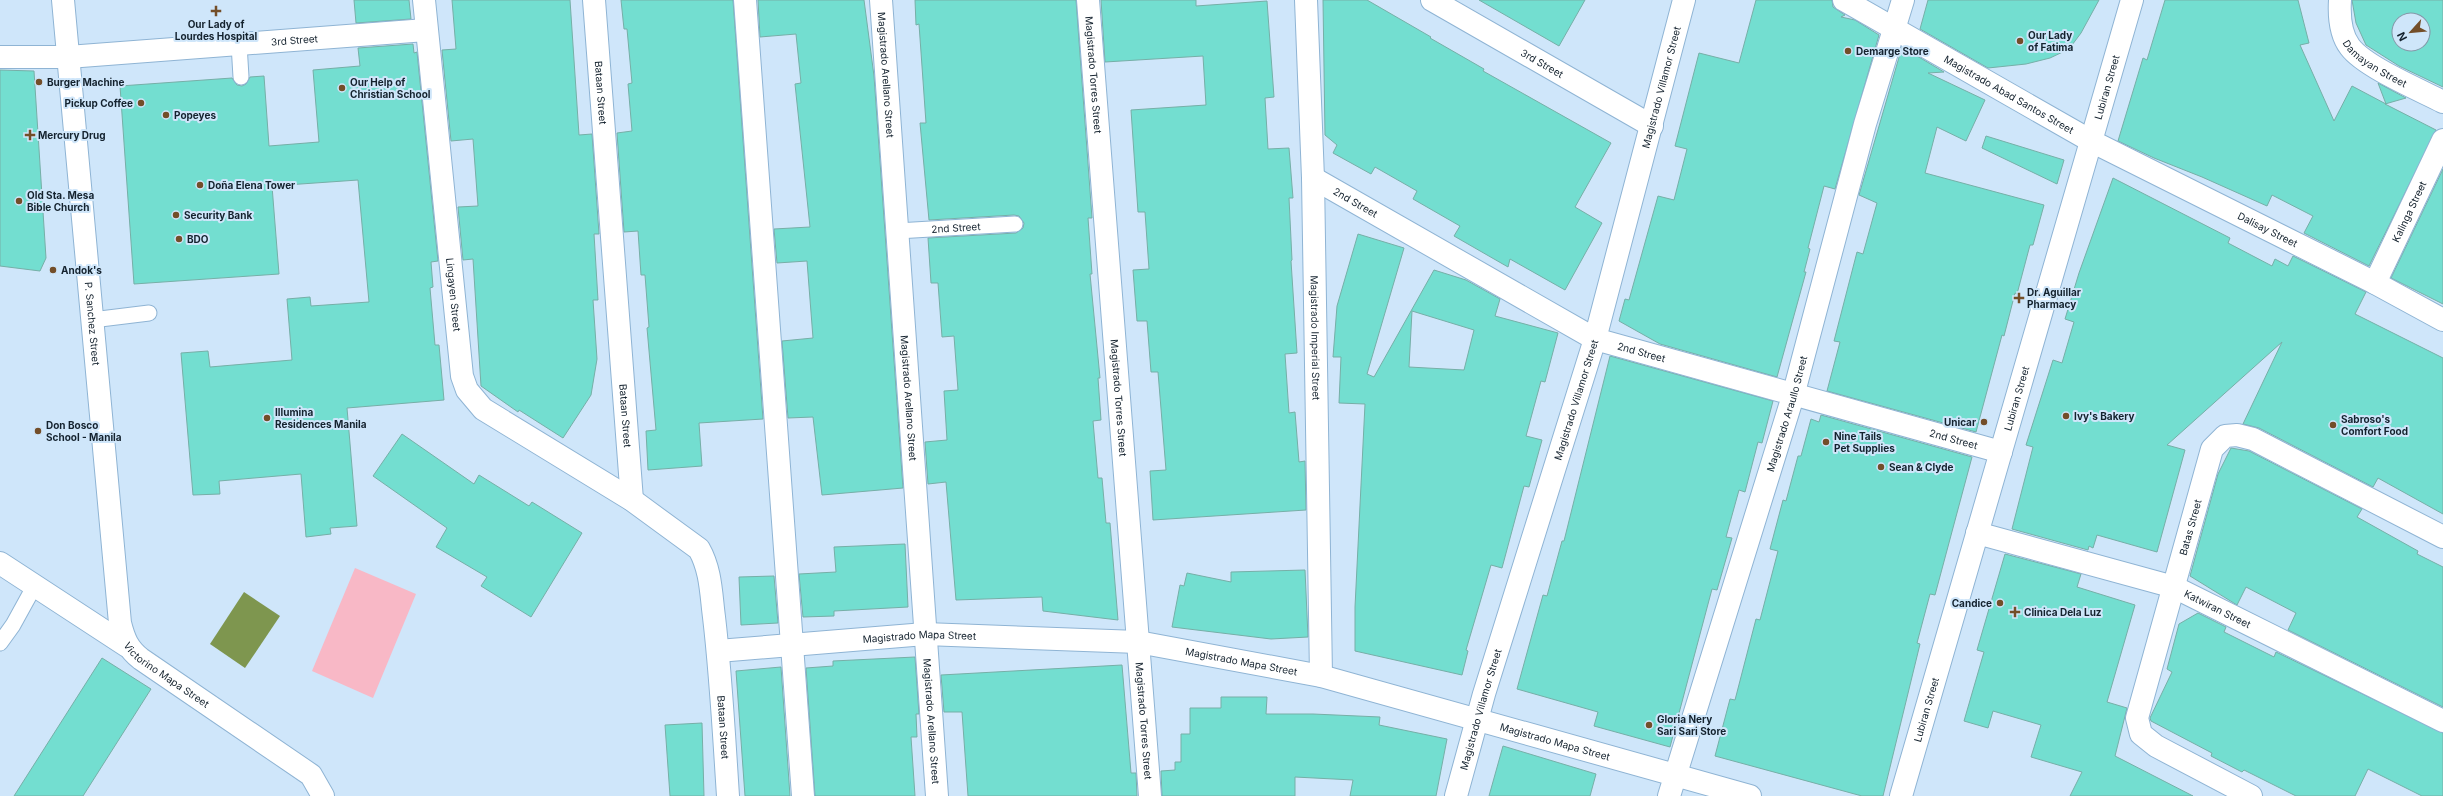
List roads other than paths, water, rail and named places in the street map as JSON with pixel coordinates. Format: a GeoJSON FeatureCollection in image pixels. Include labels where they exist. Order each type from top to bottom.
{"type":"FeatureCollection","features":[{"type":"Feature","properties":{"kind":"street","name":"P. Sanchez Street"},"geometry":{"type":"LineString","coordinates":[[63,0],[120,624],[127,646]]}},
{"type":"Feature","properties":{"kind":"street","name":"Lingayen Street"},"geometry":{"type":"LineString","coordinates":[[424,0],[460,363],[467,390],[483,409],[632,500]]}},
{"type":"Feature","properties":{"kind":"street","name":"Bataan Street"},"geometry":{"type":"LineString","coordinates":[[594,0],[632,500],[699,549],[706,561],[718,651],[728,796]]}},
{"type":"Feature","properties":{"kind":"street"},"geometry":{"type":"LineString","coordinates":[[745,0],[803,796]]}},
{"type":"Feature","properties":{"kind":"street","name":"Magistrado Arellano Street"},"geometry":{"type":"LineString","coordinates":[[881,0],[937,796]]}},
{"type":"Feature","properties":{"kind":"street","name":"Magistrado Torres Street"},"geometry":{"type":"LineString","coordinates":[[1088,0],[1150,796]]}},
{"type":"Feature","properties":{"kind":"street","name":"Magistrado Imperial Street"},"geometry":{"type":"LineString","coordinates":[[1306,0],[1313,178],[1321,676]]}},
{"type":"Feature","properties":{"kind":"street","name":"3rd Street"},"geometry":{"type":"LineString","coordinates":[[1432,0],[1652,126]]}},
{"type":"Feature","properties":{"kind":"street","name":"Magistrado Villamor Street"},"geometry":{"type":"LineString","coordinates":[[1456,796],[1477,718],[1595,339],[1684,0]]}},
{"type":"Feature","properties":{"kind":"street","name":"Magistrado Abad Santos Street"},"geometry":{"type":"LineString","coordinates":[[1844,0],[2091,141]]}},
{"type":"Feature","properties":{"kind":"street","name":"Magistrado Araullo Street"},"geometry":{"type":"LineString","coordinates":[[1669,796],[1793,396],[1865,124],[1903,0]]}},
{"type":"Feature","properties":{"kind":"street","name":"Lubiran Street"},"geometry":{"type":"LineString","coordinates":[[1901,796],[2132,0]]}},
{"type":"Feature","properties":{"kind":"street","name":"Damayan Street"},"geometry":{"type":"LineString","coordinates":[[2340,0],[2339,17],[2343,33],[2350,48],[2373,65],[2443,102]]}},
{"type":"Feature","properties":{"kind":"street","name":"3rd Street"},"geometry":{"type":"LineString","coordinates":[[0,57],[68,57],[426,30]]}},
{"type":"Feature","properties":{"kind":"street","name":"Kalinga Street"},"geometry":{"type":"LineString","coordinates":[[2375,283],[2443,140]]}},
{"type":"Feature","properties":{"kind":"street","name":"Dalisay Street"},"geometry":{"type":"LineString","coordinates":[[2091,141],[2375,283],[2443,320]]}},
{"type":"Feature","properties":{"kind":"street","name":"2nd Street"},"geometry":{"type":"LineString","coordinates":[[1313,178],[1595,339],[1793,396],[2001,452]]}},
{"type":"Feature","properties":{"kind":"street","name":"Batas Street"},"geometry":{"type":"LineString","coordinates":[[2251,796],[2156,746],[2141,734],[2137,718],[2212,449],[2225,436],[2237,435],[2253,439],[2443,537]]}},
{"type":"Feature","properties":{"kind":"street","name":"Katwiran Street"},"geometry":{"type":"LineString","coordinates":[[1977,533],[2174,587],[2443,721]]}},
{"type":"Feature","properties":{"kind":"street","name":"Victorino Mapa Street"},"geometry":{"type":"LineString","coordinates":[[0,563],[127,646],[141,659],[296,763],[311,775],[322,796]]}},
{"type":"Feature","properties":{"kind":"street","name":"Magistrado Mapa Street"},"geometry":{"type":"LineString","coordinates":[[718,651],[925,634],[1138,642],[1321,676],[1477,718],[1750,796]]}},
{"type":"Feature","properties":{"kind":"lane"},"geometry":{"type":"LineString","coordinates":[[239,44],[241,77]]}},
{"type":"Feature","properties":{"kind":"lane","name":"2nd Street"},"geometry":{"type":"LineString","coordinates":[[897,231],[1015,224]]}},
{"type":"Feature","properties":{"kind":"lane"},"geometry":{"type":"LineString","coordinates":[[92,320],[149,313]]}},
{"type":"Feature","properties":{"kind":"lane"},"geometry":{"type":"LineString","coordinates":[[0,643],[13,625],[35,585]]}},
{"type":"Feature","properties":{"kind":"place","name":"Our Lady of Lourdes Hospital"},"geometry":{"type":"Point","coordinates":[216,11]}},
{"type":"Feature","properties":{"kind":"place","name":"Our Lady of Fatima"},"geometry":{"type":"Point","coordinates":[2020,41]}},
{"type":"Feature","properties":{"kind":"place","name":"Demarge Store"},"geometry":{"type":"Point","coordinates":[1848,51]}},
{"type":"Feature","properties":{"kind":"place","name":"Burger Machine"},"geometry":{"type":"Point","coordinates":[39,82]}},
{"type":"Feature","properties":{"kind":"place","name":"Our Help of Christian School"},"geometry":{"type":"Point","coordinates":[342,88]}},
{"type":"Feature","properties":{"kind":"place","name":"Pickup Coffee"},"geometry":{"type":"Point","coordinates":[141,103]}},
{"type":"Feature","properties":{"kind":"place","name":"Popeyes"},"geometry":{"type":"Point","coordinates":[166,115]}},
{"type":"Feature","properties":{"kind":"place","name":"Mercury Drug"},"geometry":{"type":"Point","coordinates":[30,135]}},
{"type":"Feature","properties":{"kind":"place","name":"Doña Elena Tower"},"geometry":{"type":"Point","coordinates":[200,185]}},
{"type":"Feature","properties":{"kind":"place","name":"Old Sta. Mesa Bible Church"},"geometry":{"type":"Point","coordinates":[19,201]}},
{"type":"Feature","properties":{"kind":"place","name":"Security Bank"},"geometry":{"type":"Point","coordinates":[176,215]}},
{"type":"Feature","properties":{"kind":"place","name":"BDO"},"geometry":{"type":"Point","coordinates":[179,239]}},
{"type":"Feature","properties":{"kind":"place","name":"Andok's"},"geometry":{"type":"Point","coordinates":[53,270]}},
{"type":"Feature","properties":{"kind":"place","name":"Dr. Aguillar Pharmacy"},"geometry":{"type":"Point","coordinates":[2019,298]}},
{"type":"Feature","properties":{"kind":"place","name":"Ivy's Bakery"},"geometry":{"type":"Point","coordinates":[2066,416]}},
{"type":"Feature","properties":{"kind":"place","name":"Illumina Residences Manila"},"geometry":{"type":"Point","coordinates":[267,418]}},
{"type":"Feature","properties":{"kind":"place","name":"Unicar"},"geometry":{"type":"Point","coordinates":[1984,422]}},
{"type":"Feature","properties":{"kind":"place","name":"Sabroso's Comfort Food"},"geometry":{"type":"Point","coordinates":[2333,425]}},
{"type":"Feature","properties":{"kind":"place","name":"Don Bosco School - Manila"},"geometry":{"type":"Point","coordinates":[38,431]}},
{"type":"Feature","properties":{"kind":"place","name":"Nine Tails Pet Supplies"},"geometry":{"type":"Point","coordinates":[1826,442]}},
{"type":"Feature","properties":{"kind":"place","name":"Sean & Clyde"},"geometry":{"type":"Point","coordinates":[1881,467]}},
{"type":"Feature","properties":{"kind":"place","name":"Candice"},"geometry":{"type":"Point","coordinates":[2000,603]}},
{"type":"Feature","properties":{"kind":"place","name":"Clinica Dela Luz"},"geometry":{"type":"Point","coordinates":[2015,612]}},
{"type":"Feature","properties":{"kind":"place","name":"Gloria Nery Sari Sari Store"},"geometry":{"type":"Point","coordinates":[1649,725]}}]}
